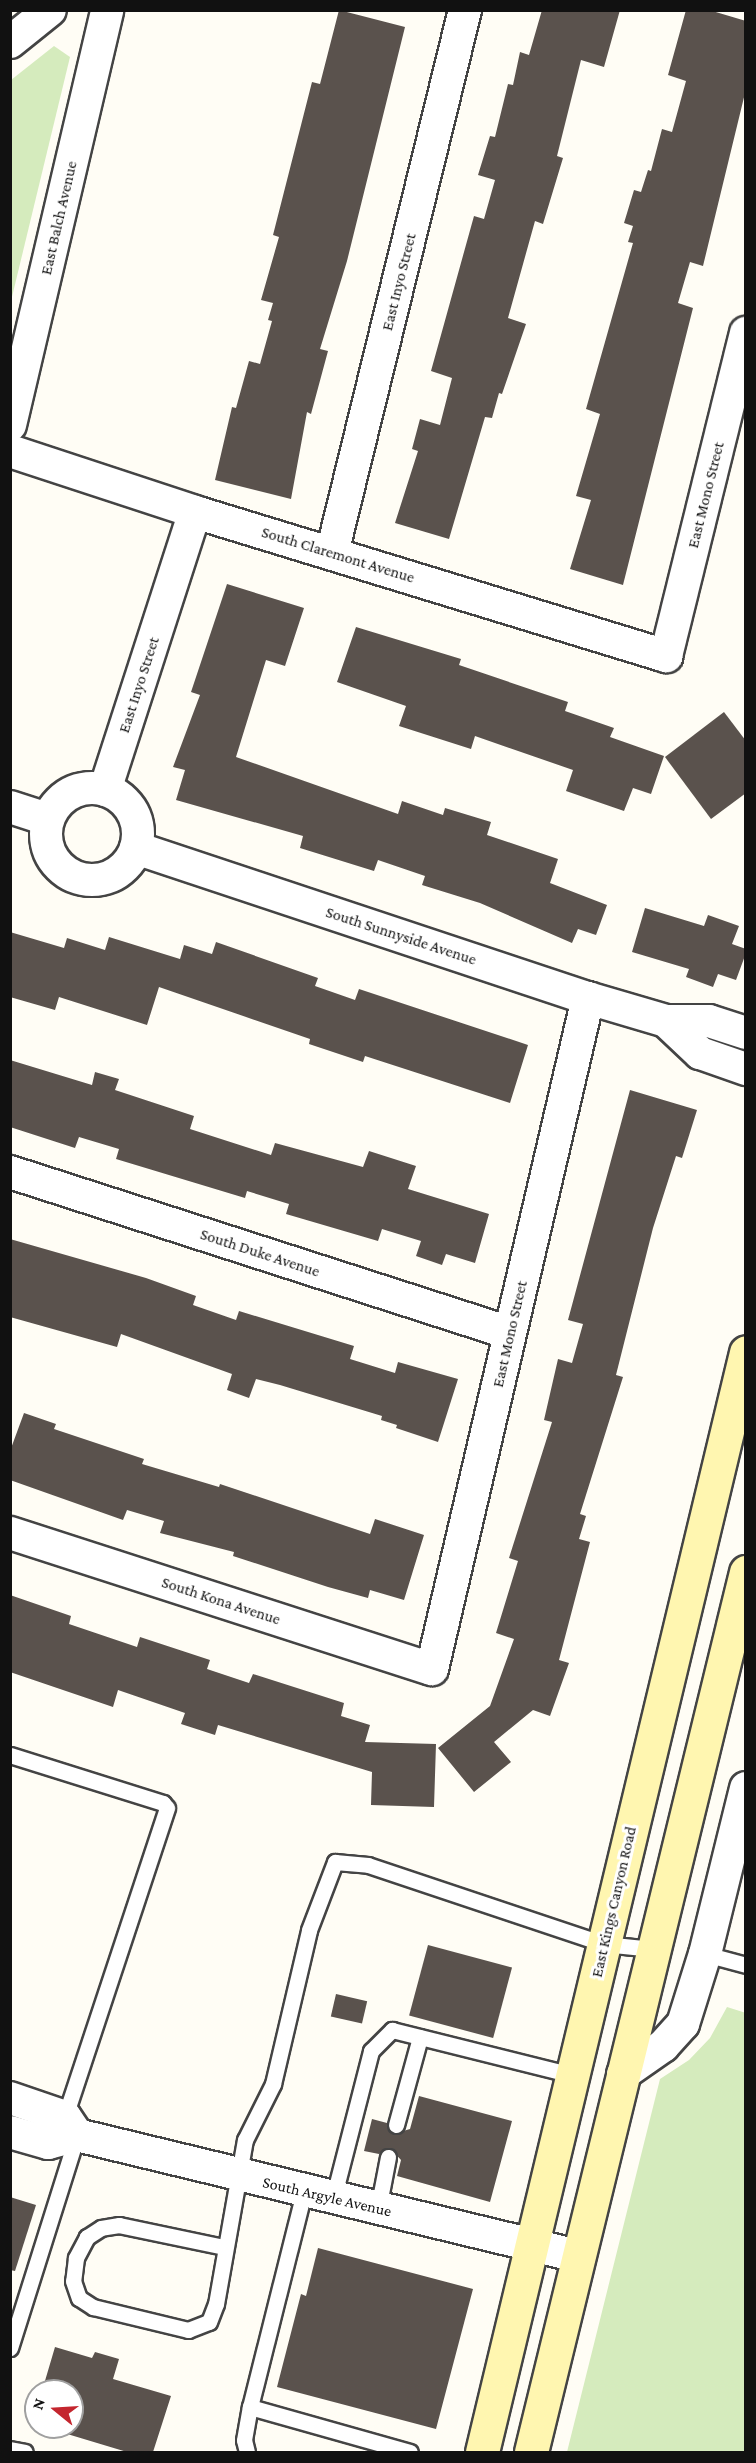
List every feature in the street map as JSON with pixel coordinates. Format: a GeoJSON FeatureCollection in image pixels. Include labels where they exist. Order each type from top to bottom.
{"type":"FeatureCollection","features":[{"type":"Feature","properties":{"kind":"main road","name":"East Kings Canyon Road"},"geometry":{"type":"LineString","coordinates":[[482,2452],[746,1352]]}},
{"type":"Feature","properties":{"kind":"main road"},"geometry":{"type":"LineString","coordinates":[[531,2452],[746,1572]]}},
{"type":"Feature","properties":{"kind":"street"},"geometry":{"type":"LineString","coordinates":[[10,42],[50,10]]}},
{"type":"Feature","properties":{"kind":"street","name":"East Balch Avenue"},"geometry":{"type":"LineString","coordinates":[[10,425],[107,10]]}},
{"type":"Feature","properties":{"kind":"street","name":"East Inyo Street"},"geometry":{"type":"LineString","coordinates":[[332,553],[465,10]]}},
{"type":"Feature","properties":{"kind":"street","name":"East Mono Street"},"geometry":{"type":"LineString","coordinates":[[666,656],[746,333]]}},
{"type":"Feature","properties":{"kind":"street","name":"South Claremont Avenue"},"geometry":{"type":"LineString","coordinates":[[10,451],[195,512],[666,656]]}},
{"type":"Feature","properties":{"kind":"street","name":"East Inyo Street"},"geometry":{"type":"LineString","coordinates":[[105,790],[195,512]]}},
{"type":"Feature","properties":{"kind":"street"},"geometry":{"type":"LineString","coordinates":[[79,789],[105,790],[126,803],[135,817],[139,832],[136,849],[127,865],[114,876],[82,880],[62,870],[48,851],[47,819],[65,796],[79,789]]}},
{"type":"Feature","properties":{"kind":"street"},"geometry":{"type":"LineString","coordinates":[[10,807],[47,819]]}},
{"type":"Feature","properties":{"kind":"street","name":"South Sunnyside Avenue"},"geometry":{"type":"LineString","coordinates":[[136,849],[588,998],[666,1021],[709,1021],[746,1033]]}},
{"type":"Feature","properties":{"kind":"street","name":"East Mono Street"},"geometry":{"type":"LineString","coordinates":[[432,1669],[588,998]]}},
{"type":"Feature","properties":{"kind":"street","name":"South Sunnyside Avenue"},"geometry":{"type":"LineString","coordinates":[[666,1021],[700,1053],[746,1069]]}},
{"type":"Feature","properties":{"kind":"street","name":"South Duke Avenue"},"geometry":{"type":"LineString","coordinates":[[10,1172],[510,1333]]}},
{"type":"Feature","properties":{"kind":"street","name":"South Kona Avenue"},"geometry":{"type":"LineString","coordinates":[[10,1533],[432,1669]]}},
{"type":"Feature","properties":{"kind":"street"},"geometry":{"type":"LineString","coordinates":[[623,2074],[663,2046],[683,2024],[705,1954],[746,1788]]}},
{"type":"Feature","properties":{"kind":"street","name":"South Argyle Avenue"},"geometry":{"type":"LineString","coordinates":[[10,2098],[71,2126],[238,2175],[578,2256]]}},
{"type":"Feature","properties":{"kind":"street","name":"South Argyle Avenue"},"geometry":{"type":"LineString","coordinates":[[10,2132],[48,2143],[71,2126]]}},
{"type":"Feature","properties":{"kind":"lane"},"geometry":{"type":"LineString","coordinates":[[10,1755],[163,1803],[167,1808],[71,2126],[10,2348]]}},
{"type":"Feature","properties":{"kind":"lane"},"geometry":{"type":"LineString","coordinates":[[224,2247],[119,2225],[102,2228],[87,2237],[76,2258],[73,2281],[79,2298],[93,2307],[188,2330],[209,2322],[216,2304],[224,2247],[245,2140],[273,2084],[309,1930],[335,1862],[368,1865],[604,1944],[653,1949]]}},
{"type":"Feature","properties":{"kind":"lane"},"geometry":{"type":"LineString","coordinates":[[705,1954],[746,1965]]}},
{"type":"Feature","properties":{"kind":"lane"},"geometry":{"type":"LineString","coordinates":[[247,2452],[244,2440],[250,2406],[319,2195],[371,2051],[392,2030],[573,2075]]}},
{"type":"Feature","properties":{"kind":"lane"},"geometry":{"type":"LineString","coordinates":[[396,2125],[420,2037]]}},
{"type":"Feature","properties":{"kind":"lane"},"geometry":{"type":"LineString","coordinates":[[378,2209],[388,2157]]}},
{"type":"Feature","properties":{"kind":"lane"},"geometry":{"type":"LineString","coordinates":[[250,2406],[410,2452]]}},
{"type":"Feature","properties":{"kind":"lane"},"geometry":{"type":"LineString","coordinates":[[10,2449],[25,2452]]}},
{"type":"Feature","properties":{"kind":"green space"},"geometry":{"type":"Polygon","coordinates":[[[54,46],[70,57],[11,301],[11,80],[54,46]]]}},
{"type":"Feature","properties":{"kind":"green space"},"geometry":{"type":"Polygon","coordinates":[[[727,2007],[746,2013],[745,2452],[567,2452],[660,2079],[689,2060],[710,2038],[727,2007]]]}},
{"type":"Feature","properties":{"kind":"building"},"geometry":{"type":"Polygon","coordinates":[[[339,10],[405,27],[347,261],[320,349],[328,351],[311,414],[307,412],[291,499],[215,480],[232,407],[236,408],[249,361],[260,364],[272,321],[268,320],[273,303],[261,300],[279,237],[273,235],[312,82],[320,84],[339,10]]]}},
{"type":"Feature","properties":{"kind":"building"},"geometry":{"type":"Polygon","coordinates":[[[542,10],[620,10],[604,67],[581,60],[557,156],[563,158],[543,224],[535,221],[508,318],[526,324],[502,394],[499,393],[492,418],[485,417],[449,539],[395,523],[418,451],[412,449],[420,419],[440,425],[452,378],[431,371],[474,216],[484,219],[495,180],[478,175],[490,136],[495,137],[508,84],[513,85],[520,52],[529,55],[542,10]]]}},
{"type":"Feature","properties":{"kind":"building"},"geometry":{"type":"Polygon","coordinates":[[[686,10],[709,10],[746,21],[746,89],[703,266],[690,262],[678,303],[693,308],[623,585],[570,569],[591,500],[576,496],[600,414],[586,409],[633,243],[628,242],[633,226],[624,223],[634,190],[641,192],[648,170],[651,171],[662,129],[672,132],[686,81],[668,75],[686,10]]]}},
{"type":"Feature","properties":{"kind":"building"},"geometry":{"type":"Polygon","coordinates":[[[227,584],[304,608],[285,666],[266,660],[236,757],[398,814],[402,801],[443,815],[445,808],[491,822],[487,835],[558,859],[550,883],[607,905],[596,935],[578,929],[572,943],[480,903],[422,885],[425,876],[378,860],[374,871],[300,848],[303,836],[176,800],[185,770],[173,767],[200,695],[191,692],[227,584]]]}},
{"type":"Feature","properties":{"kind":"building"},"geometry":{"type":"Polygon","coordinates":[[[356,627],[461,659],[459,665],[568,702],[565,711],[614,728],[610,737],[664,756],[651,794],[633,788],[624,811],[566,791],[573,770],[475,736],[471,749],[399,726],[406,706],[337,682],[356,627]]]}},
{"type":"Feature","properties":{"kind":"building"},"geometry":{"type":"Polygon","coordinates":[[[724,712],[746,741],[746,793],[711,819],[665,757],[724,712]]]}},
{"type":"Feature","properties":{"kind":"building"},"geometry":{"type":"Polygon","coordinates":[[[645,908],[704,926],[708,915],[739,926],[732,944],[746,949],[746,953],[736,980],[718,974],[713,987],[686,977],[689,969],[632,952],[645,908]]]}},
{"type":"Feature","properties":{"kind":"building"},"geometry":{"type":"Polygon","coordinates":[[[10,932],[64,948],[67,938],[105,950],[109,937],[180,959],[184,945],[212,954],[216,942],[318,978],[315,986],[355,1000],[359,989],[528,1045],[510,1103],[365,1056],[363,1062],[309,1044],[310,1039],[159,987],[147,1025],[59,997],[55,1010],[10,997],[10,932]]]}},
{"type":"Feature","properties":{"kind":"building"},"geometry":{"type":"Polygon","coordinates":[[[10,1060],[92,1085],[95,1072],[119,1079],[115,1090],[194,1116],[190,1129],[271,1155],[275,1143],[363,1167],[369,1151],[416,1166],[408,1189],[489,1214],[475,1263],[446,1254],[442,1265],[416,1256],[421,1241],[382,1229],[378,1241],[286,1214],[289,1204],[247,1191],[245,1198],[116,1159],[119,1149],[79,1137],[75,1148],[10,1127],[10,1060]]]}},
{"type":"Feature","properties":{"kind":"building"},"geometry":{"type":"Polygon","coordinates":[[[630,1090],[697,1110],[682,1158],[676,1156],[653,1228],[616,1375],[623,1377],[580,1514],[586,1516],[579,1539],[590,1542],[559,1660],[569,1663],[550,1716],[533,1710],[494,1742],[511,1762],[474,1792],[438,1748],[490,1706],[514,1639],[496,1633],[518,1561],[509,1558],[552,1422],[544,1420],[558,1359],[572,1363],[583,1324],[568,1320],[630,1090]]]}},
{"type":"Feature","properties":{"kind":"building"},"geometry":{"type":"Polygon","coordinates":[[[10,1239],[146,1278],[196,1296],[193,1305],[236,1320],[239,1311],[354,1346],[350,1359],[395,1373],[398,1362],[458,1379],[438,1442],[396,1428],[397,1425],[381,1420],[382,1416],[256,1379],[249,1398],[227,1390],[232,1374],[121,1334],[117,1347],[10,1317],[10,1239]]]}},
{"type":"Feature","properties":{"kind":"building"},"geometry":{"type":"Polygon","coordinates":[[[24,1413],[56,1424],[54,1429],[144,1459],[142,1464],[219,1487],[220,1484],[370,1534],[375,1519],[424,1535],[404,1600],[370,1590],[368,1598],[328,1587],[233,1556],[234,1552],[160,1533],[164,1521],[127,1510],[123,1520],[10,1480],[10,1451],[24,1413]]]}},
{"type":"Feature","properties":{"kind":"building"},"geometry":{"type":"Polygon","coordinates":[[[10,1595],[71,1616],[69,1624],[137,1647],[140,1637],[210,1660],[207,1669],[249,1683],[253,1674],[344,1703],[341,1716],[370,1725],[365,1742],[436,1744],[434,1807],[371,1805],[372,1772],[218,1725],[215,1735],[181,1724],[185,1713],[118,1690],[113,1707],[10,1672],[10,1595]]]}},
{"type":"Feature","properties":{"kind":"building"},"geometry":{"type":"Polygon","coordinates":[[[428,1945],[512,1968],[493,2038],[409,2016],[428,1945]]]}},
{"type":"Feature","properties":{"kind":"building"},"geometry":{"type":"Polygon","coordinates":[[[336,1994],[367,2001],[362,2024],[331,2016],[336,1994]]]}},
{"type":"Feature","properties":{"kind":"building"},"geometry":{"type":"Polygon","coordinates":[[[419,2096],[512,2121],[490,2202],[397,2176],[401,2160],[390,2148],[379,2154],[364,2151],[372,2119],[387,2123],[393,2134],[410,2129],[419,2096]]]}},
{"type":"Feature","properties":{"kind":"building"},"geometry":{"type":"Polygon","coordinates":[[[10,2197],[36,2205],[15,2271],[10,2270],[10,2197]]]}},
{"type":"Feature","properties":{"kind":"building"},"geometry":{"type":"Polygon","coordinates":[[[318,2248],[473,2289],[436,2429],[277,2387],[301,2294],[306,2296],[318,2248]]]}},
{"type":"Feature","properties":{"kind":"building"},"geometry":{"type":"Polygon","coordinates":[[[55,2347],[92,2358],[95,2352],[119,2359],[113,2379],[171,2396],[153,2452],[127,2452],[84,2439],[84,2379],[46,2379],[55,2347]]]}}]}
